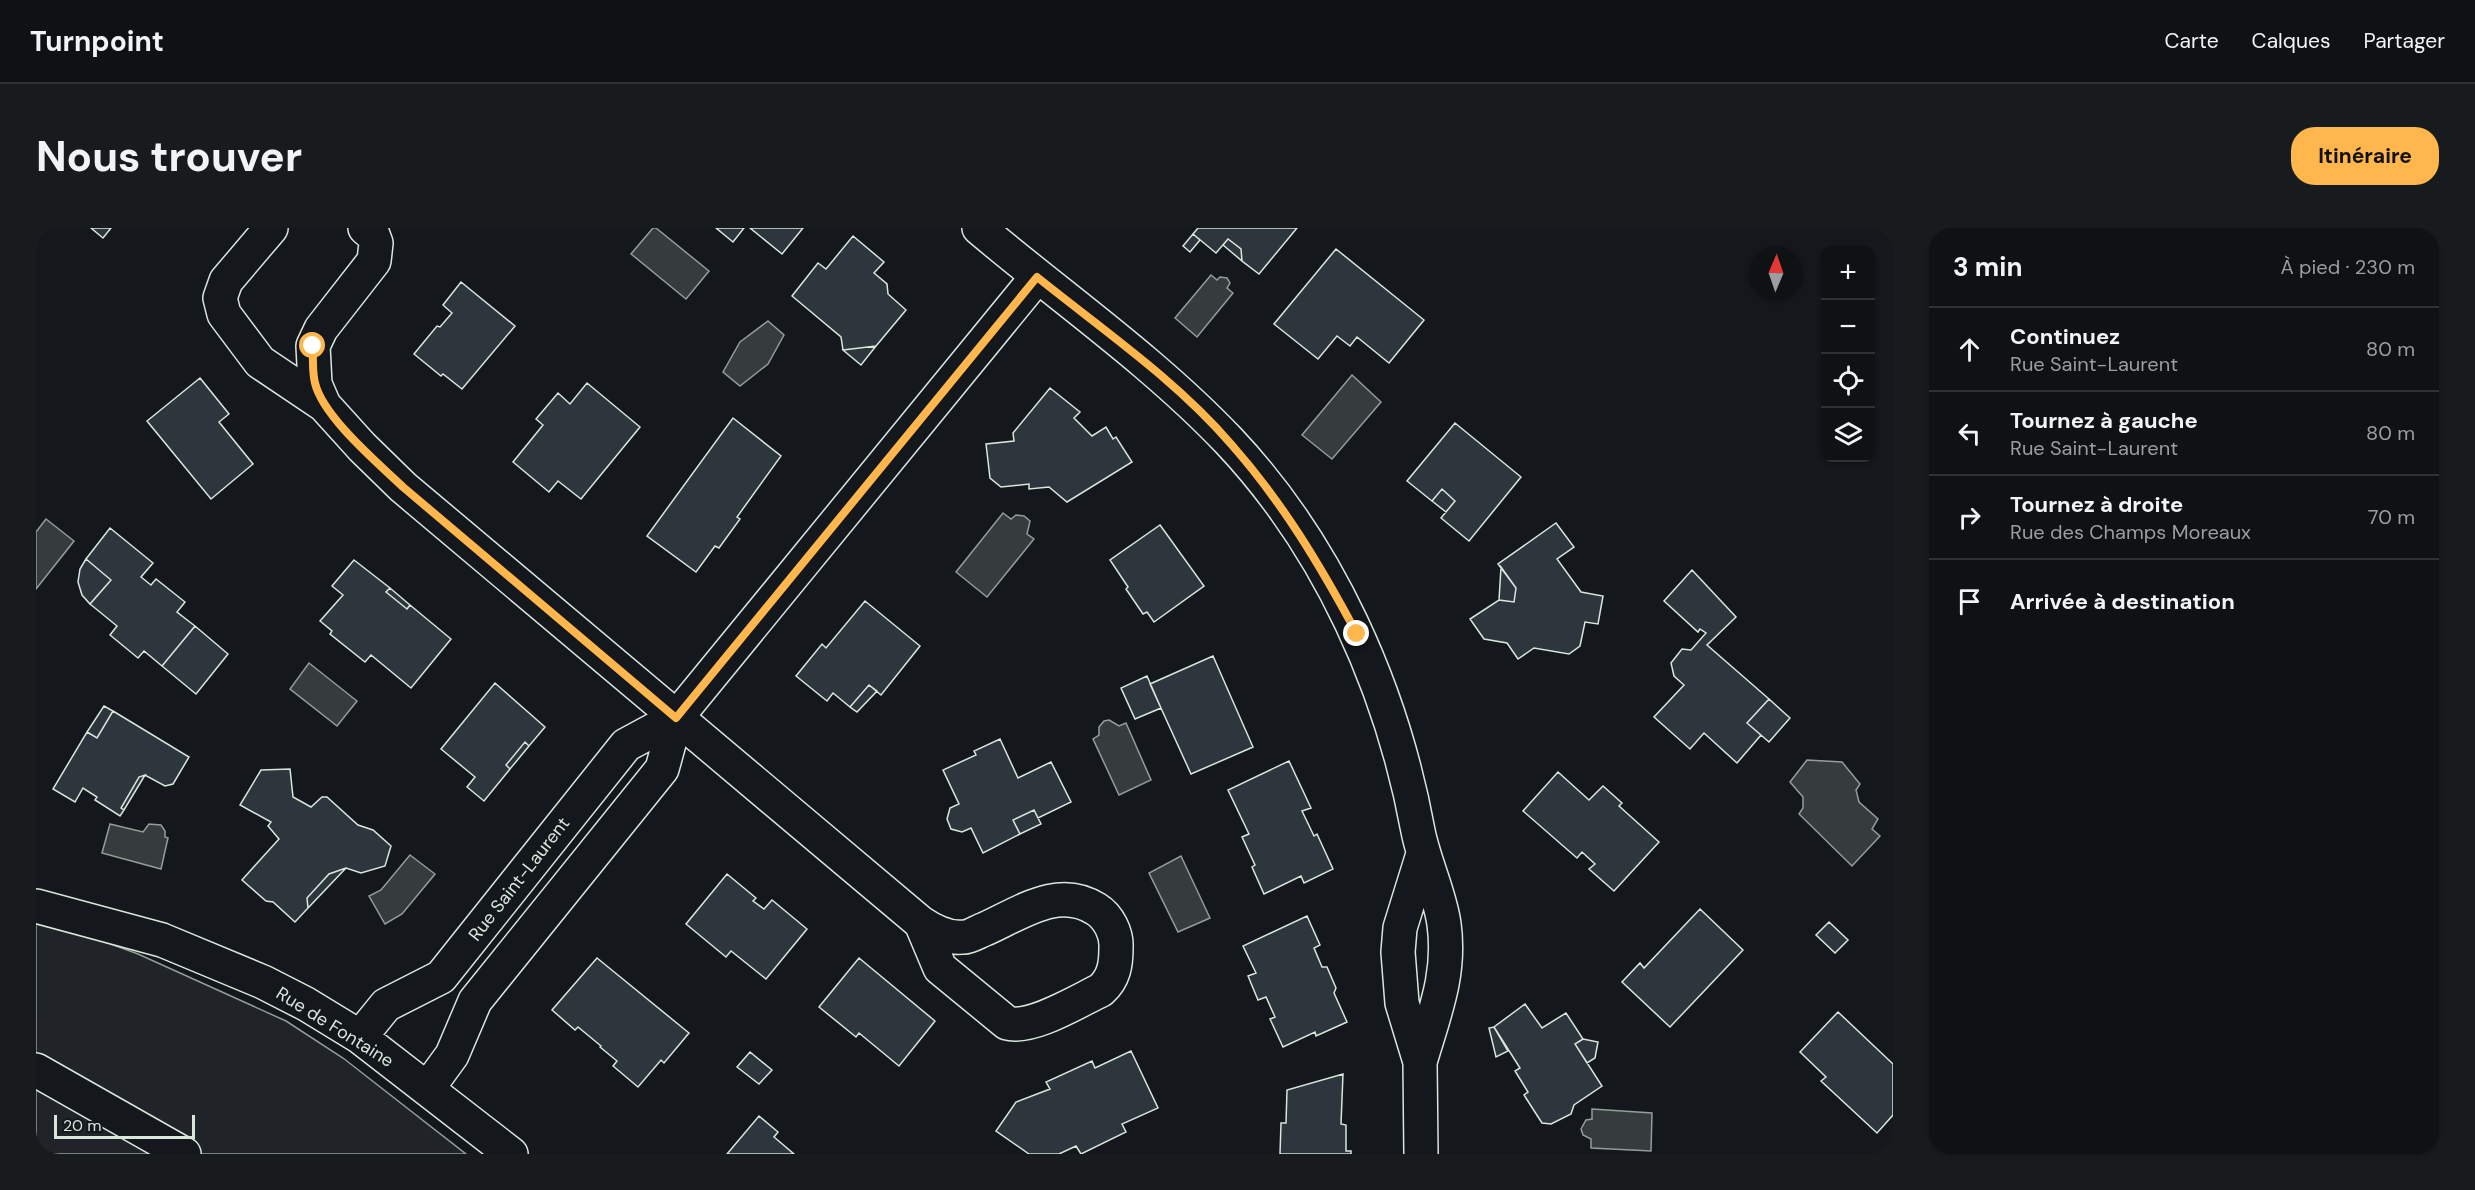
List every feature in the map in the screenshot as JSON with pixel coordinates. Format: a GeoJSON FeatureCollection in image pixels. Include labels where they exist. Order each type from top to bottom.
{"type":"FeatureCollection","features":[{"type":"Feature","properties":{"kind":"street"},"geometry":{"type":"LineString","coordinates":[[271,228],[226,281],[219,297],[224,314],[261,362],[324,405],[403,487],[921,923],[933,931],[964,938],[1052,899],[1069,898],[1087,903],[1100,912],[1112,926],[1116,942],[1116,967],[1108,983],[1101,990],[1027,1024],[1013,1025],[1007,1023],[940,968],[921,923]]}},
{"type":"Feature","properties":{"kind":"street"},"geometry":{"type":"LineString","coordinates":[[324,405],[315,384],[313,346],[321,328],[374,261],[376,243],[373,235],[365,228]]}},
{"type":"Feature","properties":{"kind":"street"},"geometry":{"type":"LineString","coordinates":[[979,228],[1116,340],[1196,409],[1230,442],[1288,515],[1315,556],[1357,634],[1400,750],[1423,854],[1444,921],[1445,974],[1420,1062]]}},
{"type":"Feature","properties":{"kind":"street","name":"Rue Saint-Laurent"},"geometry":{"type":"LineString","coordinates":[[360,1037],[386,1005],[441,977],[626,745],[676,718],[1037,277]]}},
{"type":"Feature","properties":{"kind":"street","name":"Rue Saint-Laurent"},"geometry":{"type":"LineString","coordinates":[[428,1088],[452,1055],[475,1000],[662,769],[676,718]]}},
{"type":"Feature","properties":{"kind":"street"},"geometry":{"type":"LineString","coordinates":[[1421,1154],[1420,1062],[1402,1003],[1398,952],[1400,928],[1423,854]]}},
{"type":"Feature","properties":{"kind":"street","name":"Rue de Fontaine"},"geometry":{"type":"LineString","coordinates":[[36,906],[162,940],[263,982],[306,1004],[360,1037],[511,1154]]}},
{"type":"Feature","properties":{"kind":"street"},"geometry":{"type":"LineString","coordinates":[[36,1070],[184,1154]]}},
{"type":"Feature","properties":{"kind":"shaded area"},"geometry":{"type":"Polygon","coordinates":[[[653,228],[656,228],[709,271],[686,299],[631,254],[653,228]]]}},
{"type":"Feature","properties":{"kind":"shaded area"},"geometry":{"type":"Polygon","coordinates":[[[1211,275],[1217,280],[1220,277],[1227,278],[1230,283],[1227,288],[1233,293],[1197,337],[1175,318],[1211,275]]]}},
{"type":"Feature","properties":{"kind":"shaded area"},"geometry":{"type":"Polygon","coordinates":[[[768,321],[784,335],[768,364],[740,386],[723,372],[740,342],[768,321]]]}},
{"type":"Feature","properties":{"kind":"shaded area"},"geometry":{"type":"Polygon","coordinates":[[[1352,375],[1381,402],[1332,459],[1302,435],[1352,375]]]}},
{"type":"Feature","properties":{"kind":"shaded area"},"geometry":{"type":"Polygon","coordinates":[[[1003,513],[1011,519],[1016,515],[1024,516],[1030,521],[1027,534],[1034,539],[987,597],[956,572],[1003,513]]]}},
{"type":"Feature","properties":{"kind":"shaded area"},"geometry":{"type":"Polygon","coordinates":[[[46,519],[74,541],[36,589],[36,532],[46,519]]]}},
{"type":"Feature","properties":{"kind":"shaded area"},"geometry":{"type":"Polygon","coordinates":[[[309,663],[357,701],[337,726],[290,689],[309,663]]]}},
{"type":"Feature","properties":{"kind":"shaded area"},"geometry":{"type":"Polygon","coordinates":[[[1109,720],[1119,726],[1126,723],[1151,780],[1119,795],[1093,739],[1099,735],[1099,727],[1104,721],[1109,720]]]}},
{"type":"Feature","properties":{"kind":"shaded area"},"geometry":{"type":"Polygon","coordinates":[[[1807,760],[1842,762],[1860,784],[1856,790],[1859,802],[1878,819],[1872,829],[1880,836],[1852,866],[1799,814],[1803,808],[1803,797],[1790,782],[1807,760]]]}},
{"type":"Feature","properties":{"kind":"shaded area"},"geometry":{"type":"Polygon","coordinates":[[[110,824],[143,832],[149,824],[161,825],[165,831],[165,837],[168,838],[161,869],[102,853],[110,824]]]}},
{"type":"Feature","properties":{"kind":"shaded area"},"geometry":{"type":"Polygon","coordinates":[[[410,855],[435,874],[402,914],[385,924],[369,896],[381,890],[410,855]]]}},
{"type":"Feature","properties":{"kind":"shaded area"},"geometry":{"type":"Polygon","coordinates":[[[1181,856],[1210,918],[1178,932],[1149,873],[1181,856]]]}},
{"type":"Feature","properties":{"kind":"shaded area"},"geometry":{"type":"Polygon","coordinates":[[[36,922],[86,935],[138,954],[286,1021],[343,1058],[466,1154],[36,1154],[36,922]]]}},
{"type":"Feature","properties":{"kind":"shaded area"},"geometry":{"type":"Polygon","coordinates":[[[1592,1109],[1652,1113],[1651,1151],[1591,1148],[1591,1139],[1583,1135],[1581,1129],[1586,1120],[1592,1119],[1592,1109]]]}},
{"type":"Feature","properties":{"kind":"building"},"geometry":{"type":"Polygon","coordinates":[[[91,228],[111,228],[103,238],[91,228]]]}},
{"type":"Feature","properties":{"kind":"building"},"geometry":{"type":"Polygon","coordinates":[[[716,228],[744,228],[733,242],[716,228]]]}},
{"type":"Feature","properties":{"kind":"building"},"geometry":{"type":"Polygon","coordinates":[[[750,228],[803,228],[782,254],[750,228]]]}},
{"type":"Feature","properties":{"kind":"building"},"geometry":{"type":"Polygon","coordinates":[[[1198,228],[1297,228],[1259,274],[1242,261],[1241,249],[1228,239],[1216,253],[1193,234],[1198,228]]]}},
{"type":"Feature","properties":{"kind":"building"},"geometry":{"type":"Polygon","coordinates":[[[1193,234],[1200,240],[1190,252],[1183,246],[1193,234]]]}},
{"type":"Feature","properties":{"kind":"building"},"geometry":{"type":"Polygon","coordinates":[[[853,236],[884,262],[874,273],[887,284],[888,294],[906,310],[876,346],[843,350],[841,337],[792,296],[818,263],[826,269],[853,236]]]}},
{"type":"Feature","properties":{"kind":"building"},"geometry":{"type":"Polygon","coordinates":[[[1228,239],[1241,249],[1242,261],[1223,245],[1228,239]]]}},
{"type":"Feature","properties":{"kind":"building"},"geometry":{"type":"Polygon","coordinates":[[[1336,249],[1424,320],[1389,363],[1357,337],[1350,346],[1337,336],[1318,359],[1274,324],[1336,249]]]}},
{"type":"Feature","properties":{"kind":"building"},"geometry":{"type":"Polygon","coordinates":[[[461,282],[515,326],[462,389],[443,374],[441,376],[414,354],[437,326],[440,327],[452,313],[443,305],[461,282]]]}},
{"type":"Feature","properties":{"kind":"building"},"geometry":{"type":"Polygon","coordinates":[[[876,346],[861,365],[843,350],[876,346]]]}},
{"type":"Feature","properties":{"kind":"building"},"geometry":{"type":"Polygon","coordinates":[[[200,378],[229,414],[219,422],[253,464],[211,499],[147,421],[200,378]]]}},
{"type":"Feature","properties":{"kind":"building"},"geometry":{"type":"Polygon","coordinates":[[[587,383],[640,427],[581,499],[558,481],[549,492],[513,462],[543,425],[536,419],[558,393],[570,404],[587,383]]]}},
{"type":"Feature","properties":{"kind":"building"},"geometry":{"type":"Polygon","coordinates":[[[1050,388],[1080,412],[1074,418],[1092,436],[1106,427],[1113,439],[1116,437],[1132,462],[1067,502],[1049,487],[1029,489],[1029,484],[1001,487],[990,478],[986,444],[1014,441],[1013,433],[1050,388]]]}},
{"type":"Feature","properties":{"kind":"building"},"geometry":{"type":"Polygon","coordinates":[[[733,418],[781,456],[737,517],[740,519],[719,548],[715,546],[696,572],[647,536],[733,418]]]}},
{"type":"Feature","properties":{"kind":"building"},"geometry":{"type":"Polygon","coordinates":[[[1455,423],[1521,477],[1469,541],[1441,518],[1455,501],[1442,489],[1432,501],[1407,481],[1455,423]]]}},
{"type":"Feature","properties":{"kind":"building"},"geometry":{"type":"Polygon","coordinates":[[[1442,489],[1455,501],[1446,512],[1432,501],[1442,489]]]}},
{"type":"Feature","properties":{"kind":"building"},"geometry":{"type":"Polygon","coordinates":[[[1556,523],[1574,547],[1557,559],[1581,592],[1603,596],[1598,624],[1585,622],[1580,646],[1569,654],[1534,648],[1518,659],[1507,643],[1484,639],[1470,619],[1499,600],[1514,602],[1516,588],[1498,564],[1556,523]]]}},
{"type":"Feature","properties":{"kind":"building"},"geometry":{"type":"Polygon","coordinates":[[[1160,525],[1204,586],[1154,622],[1147,612],[1143,614],[1110,560],[1160,525]]]}},
{"type":"Feature","properties":{"kind":"building"},"geometry":{"type":"Polygon","coordinates":[[[110,528],[153,563],[141,577],[151,585],[156,579],[185,602],[177,612],[195,626],[162,666],[144,651],[138,658],[110,635],[117,626],[90,604],[111,580],[86,559],[110,528]]]}},
{"type":"Feature","properties":{"kind":"building"},"geometry":{"type":"Polygon","coordinates":[[[86,559],[111,580],[90,604],[82,595],[78,582],[80,569],[86,559]]]}},
{"type":"Feature","properties":{"kind":"building"},"geometry":{"type":"Polygon","coordinates":[[[354,560],[390,588],[386,592],[407,609],[410,605],[451,639],[411,688],[371,655],[365,662],[330,634],[332,631],[320,621],[343,595],[332,586],[354,560]]]}},
{"type":"Feature","properties":{"kind":"building"},"geometry":{"type":"Polygon","coordinates":[[[1501,567],[1516,588],[1514,602],[1499,600],[1501,567]]]}},
{"type":"Feature","properties":{"kind":"building"},"geometry":{"type":"Polygon","coordinates":[[[1692,570],[1736,617],[1707,645],[1769,699],[1747,723],[1761,735],[1737,763],[1704,733],[1690,749],[1654,717],[1684,685],[1674,676],[1671,663],[1682,649],[1691,650],[1706,633],[1700,629],[1698,632],[1664,601],[1692,570]]]}},
{"type":"Feature","properties":{"kind":"building"},"geometry":{"type":"Polygon","coordinates":[[[390,588],[410,605],[407,609],[386,592],[390,588]]]}},
{"type":"Feature","properties":{"kind":"building"},"geometry":{"type":"Polygon","coordinates":[[[865,601],[920,646],[881,695],[869,685],[850,707],[833,693],[827,701],[796,676],[822,644],[826,648],[865,601]]]}},
{"type":"Feature","properties":{"kind":"building"},"geometry":{"type":"Polygon","coordinates":[[[195,626],[228,654],[196,694],[162,666],[195,626]]]}},
{"type":"Feature","properties":{"kind":"building"},"geometry":{"type":"Polygon","coordinates":[[[1213,656],[1253,747],[1191,774],[1150,684],[1213,656]]]}},
{"type":"Feature","properties":{"kind":"building"},"geometry":{"type":"Polygon","coordinates":[[[1147,676],[1161,708],[1135,719],[1121,688],[1147,676]]]}},
{"type":"Feature","properties":{"kind":"building"},"geometry":{"type":"Polygon","coordinates":[[[495,683],[545,727],[529,746],[525,742],[506,765],[510,769],[484,801],[467,787],[475,777],[441,749],[495,683]]]}},
{"type":"Feature","properties":{"kind":"building"},"geometry":{"type":"Polygon","coordinates":[[[869,685],[877,691],[857,712],[850,707],[869,685]]]}},
{"type":"Feature","properties":{"kind":"building"},"geometry":{"type":"Polygon","coordinates":[[[1769,699],[1790,718],[1769,742],[1747,723],[1769,699]]]}},
{"type":"Feature","properties":{"kind":"building"},"geometry":{"type":"Polygon","coordinates":[[[104,706],[113,711],[97,738],[87,732],[104,706]]]}},
{"type":"Feature","properties":{"kind":"building"},"geometry":{"type":"Polygon","coordinates":[[[113,711],[189,757],[173,784],[165,786],[145,775],[139,777],[121,808],[124,810],[120,816],[95,800],[97,797],[83,788],[75,802],[53,789],[87,732],[97,738],[113,711]]]}},
{"type":"Feature","properties":{"kind":"building"},"geometry":{"type":"Polygon","coordinates":[[[1000,739],[1018,778],[1051,762],[1071,802],[1038,818],[1034,810],[1013,820],[1020,834],[983,853],[971,828],[962,832],[951,829],[947,819],[950,808],[959,804],[943,770],[976,755],[974,751],[1000,739]]]}},
{"type":"Feature","properties":{"kind":"building"},"geometry":{"type":"Polygon","coordinates":[[[525,742],[529,746],[510,769],[506,765],[525,742]]]}},
{"type":"Feature","properties":{"kind":"building"},"geometry":{"type":"Polygon","coordinates":[[[1289,761],[1311,808],[1302,811],[1314,836],[1317,834],[1333,869],[1304,883],[1301,876],[1264,894],[1252,867],[1255,865],[1242,837],[1249,834],[1228,790],[1289,761]]]}},
{"type":"Feature","properties":{"kind":"building"},"geometry":{"type":"Polygon","coordinates":[[[290,769],[293,797],[311,807],[322,797],[327,797],[358,825],[373,830],[391,846],[385,866],[361,873],[346,868],[329,874],[307,898],[308,908],[295,922],[273,902],[266,901],[242,880],[279,839],[268,826],[271,822],[240,805],[261,770],[290,769]]]}},
{"type":"Feature","properties":{"kind":"building"},"geometry":{"type":"Polygon","coordinates":[[[1558,772],[1589,800],[1603,786],[1622,803],[1619,806],[1659,842],[1614,891],[1589,869],[1595,864],[1582,852],[1577,858],[1523,811],[1558,772]]]}},
{"type":"Feature","properties":{"kind":"building"},"geometry":{"type":"Polygon","coordinates":[[[145,775],[124,810],[121,808],[139,777],[145,775]]]}},
{"type":"Feature","properties":{"kind":"building"},"geometry":{"type":"Polygon","coordinates":[[[1034,810],[1041,824],[1020,834],[1013,820],[1034,810]]]}},
{"type":"Feature","properties":{"kind":"building"},"geometry":{"type":"Polygon","coordinates":[[[346,868],[308,908],[307,898],[329,874],[346,868]]]}},
{"type":"Feature","properties":{"kind":"building"},"geometry":{"type":"Polygon","coordinates":[[[727,874],[756,898],[753,901],[764,909],[772,900],[807,929],[766,979],[731,951],[726,957],[686,924],[727,874]]]}},
{"type":"Feature","properties":{"kind":"building"},"geometry":{"type":"Polygon","coordinates":[[[1700,909],[1743,950],[1670,1027],[1622,982],[1640,963],[1644,968],[1700,909]]]}},
{"type":"Feature","properties":{"kind":"building"},"geometry":{"type":"Polygon","coordinates":[[[1307,916],[1320,945],[1314,948],[1322,967],[1327,967],[1336,988],[1334,993],[1347,1022],[1316,1036],[1315,1032],[1283,1047],[1270,1019],[1275,1017],[1266,997],[1258,1000],[1248,976],[1256,973],[1243,946],[1307,916]]]}},
{"type":"Feature","properties":{"kind":"building"},"geometry":{"type":"Polygon","coordinates":[[[1829,922],[1848,940],[1835,953],[1816,935],[1829,922]]]}},
{"type":"Feature","properties":{"kind":"building"},"geometry":{"type":"Polygon","coordinates":[[[597,958],[689,1033],[664,1063],[661,1060],[638,1087],[613,1066],[617,1061],[601,1046],[578,1027],[575,1030],[552,1010],[597,958]]]}},
{"type":"Feature","properties":{"kind":"building"},"geometry":{"type":"Polygon","coordinates":[[[859,958],[935,1021],[899,1066],[859,1033],[856,1037],[819,1007],[859,958]]]}},
{"type":"Feature","properties":{"kind":"building"},"geometry":{"type":"Polygon","coordinates":[[[1525,1004],[1542,1028],[1566,1013],[1583,1039],[1575,1044],[1602,1086],[1574,1105],[1571,1114],[1551,1124],[1542,1123],[1524,1095],[1528,1092],[1515,1071],[1520,1068],[1494,1027],[1525,1004]]]}},
{"type":"Feature","properties":{"kind":"building"},"geometry":{"type":"Polygon","coordinates":[[[1838,1012],[1893,1064],[1893,1115],[1877,1133],[1821,1081],[1826,1077],[1800,1052],[1838,1012]]]}},
{"type":"Feature","properties":{"kind":"building"},"geometry":{"type":"Polygon","coordinates":[[[1494,1027],[1508,1051],[1496,1057],[1489,1028],[1494,1027]]]}},
{"type":"Feature","properties":{"kind":"building"},"geometry":{"type":"Polygon","coordinates":[[[1583,1039],[1598,1042],[1595,1058],[1587,1063],[1575,1044],[1583,1039]]]}},
{"type":"Feature","properties":{"kind":"building"},"geometry":{"type":"Polygon","coordinates":[[[1131,1051],[1158,1108],[1122,1124],[1126,1132],[1081,1154],[1076,1146],[1059,1154],[1029,1154],[996,1131],[1016,1102],[1050,1089],[1046,1082],[1092,1061],[1095,1068],[1131,1051]]]}},
{"type":"Feature","properties":{"kind":"building"},"geometry":{"type":"Polygon","coordinates":[[[750,1052],[772,1070],[759,1084],[737,1067],[750,1052]]]}},
{"type":"Feature","properties":{"kind":"building"},"geometry":{"type":"Polygon","coordinates":[[[1343,1074],[1341,1124],[1346,1125],[1346,1151],[1351,1151],[1351,1154],[1280,1154],[1281,1123],[1286,1123],[1287,1090],[1343,1074]]]}},
{"type":"Feature","properties":{"kind":"building"},"geometry":{"type":"Polygon","coordinates":[[[759,1116],[778,1132],[774,1137],[794,1154],[727,1154],[759,1116]]]}},
{"type":"Feature","properties":{"kind":"route"},"geometry":{"type":"LineString","coordinates":[[313,346],[315,384],[324,405],[362,447],[403,487],[676,718],[1037,277],[1161,378],[1230,442],[1261,478],[1288,515],[1315,556],[1357,634]]}}]}
